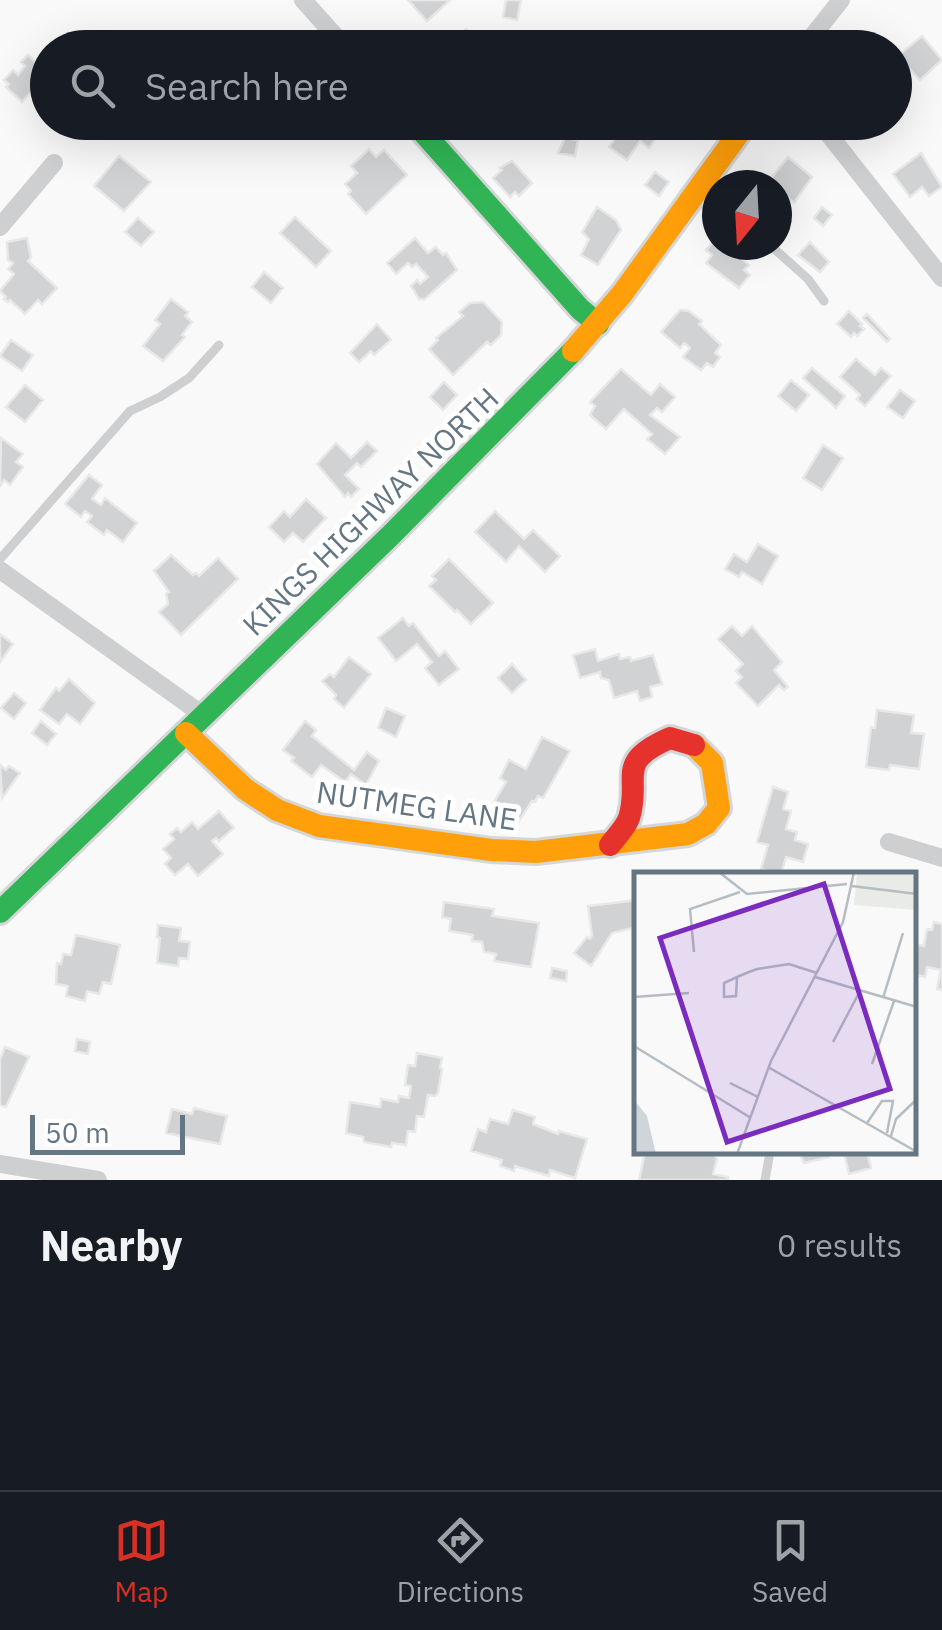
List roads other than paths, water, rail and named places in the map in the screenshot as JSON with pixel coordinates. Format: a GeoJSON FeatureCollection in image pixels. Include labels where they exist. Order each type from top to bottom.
{"type":"FeatureCollection","features":[{"type":"Feature","properties":{"kind":"street"},"geometry":{"type":"LineString","coordinates":[[303,0],[330,30]]}},
{"type":"Feature","properties":{"kind":"street"},"geometry":{"type":"LineString","coordinates":[[818,30],[842,0]]}},
{"type":"Feature","properties":{"kind":"street"},"geometry":{"type":"LineString","coordinates":[[430,140],[580,309],[598,324]]}},
{"type":"Feature","properties":{"kind":"street","name":"KINGS HIGHWAY NORTH"},"geometry":{"type":"LineString","coordinates":[[721,170],[737,140]]}},
{"type":"Feature","properties":{"kind":"street"},"geometry":{"type":"LineString","coordinates":[[833,140],[942,278]]}},
{"type":"Feature","properties":{"kind":"street"},"geometry":{"type":"LineString","coordinates":[[0,227],[54,162]]}},
{"type":"Feature","properties":{"kind":"street","name":"KINGS HIGHWAY NORTH"},"geometry":{"type":"LineString","coordinates":[[0,912],[458,469],[598,324],[702,200]]}},
{"type":"Feature","properties":{"kind":"street"},"geometry":{"type":"LineString","coordinates":[[0,570],[204,715]]}},
{"type":"Feature","properties":{"kind":"street","name":"NUTMEG LANE"},"geometry":{"type":"LineString","coordinates":[[186,733],[246,789],[278,810],[318,826],[491,850],[536,852],[610,846],[688,834],[706,824],[719,808],[712,762],[694,745],[670,738],[648,748],[632,770],[629,819],[610,846]]}},
{"type":"Feature","properties":{"kind":"street"},"geometry":{"type":"LineString","coordinates":[[889,842],[942,858]]}},
{"type":"Feature","properties":{"kind":"street"},"geometry":{"type":"LineString","coordinates":[[0,1164],[98,1180]]}},
{"type":"Feature","properties":{"kind":"lane"},"geometry":{"type":"LineString","coordinates":[[787,260],[824,301]]}},
{"type":"Feature","properties":{"kind":"lane"},"geometry":{"type":"LineString","coordinates":[[0,559],[130,411],[190,378],[219,345]]}},
{"type":"Feature","properties":{"kind":"lane"},"geometry":{"type":"LineString","coordinates":[[765,1180],[769,1155]]}}]}
